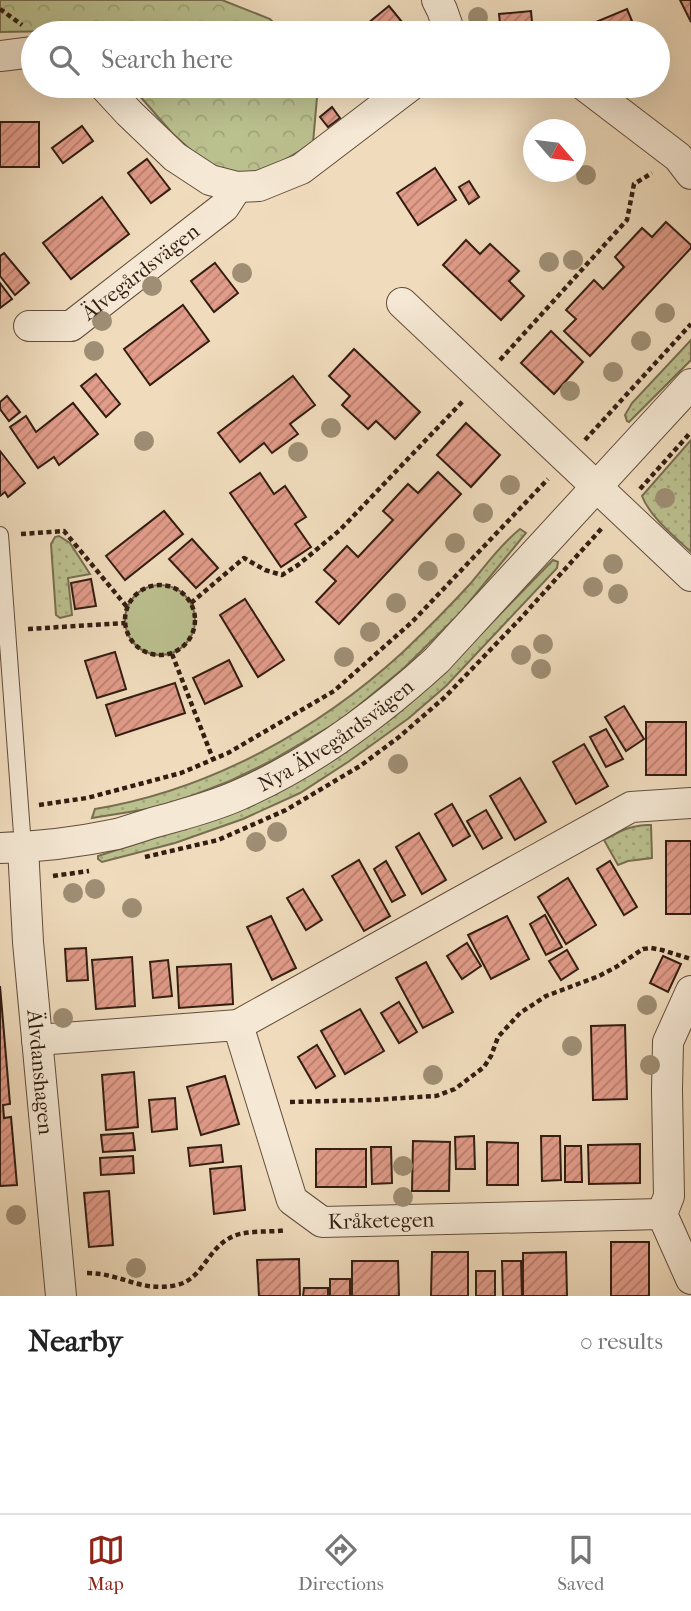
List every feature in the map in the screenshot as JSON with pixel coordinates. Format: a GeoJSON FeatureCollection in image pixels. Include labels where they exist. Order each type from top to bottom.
{"type":"FeatureCollection","features":[{"type":"Feature","properties":{"kind":"street"},"geometry":{"type":"LineString","coordinates":[[437,0],[446,21]]}},
{"type":"Feature","properties":{"kind":"street"},"geometry":{"type":"LineString","coordinates":[[0,56],[21,43]]}},
{"type":"Feature","properties":{"kind":"street"},"geometry":{"type":"LineString","coordinates":[[115,98],[174,157],[210,180],[237,187],[259,186],[301,169],[394,98]]}},
{"type":"Feature","properties":{"kind":"street"},"geometry":{"type":"LineString","coordinates":[[600,98],[685,166]]}},
{"type":"Feature","properties":{"kind":"street","name":"Älvegårdsvägen"},"geometry":{"type":"LineString","coordinates":[[29,326],[71,326],[224,207],[237,187]]}},
{"type":"Feature","properties":{"kind":"street"},"geometry":{"type":"LineString","coordinates":[[402,303],[691,576]]}},
{"type":"Feature","properties":{"kind":"street","name":"Nya Älvegårdsvägen"},"geometry":{"type":"LineString","coordinates":[[11,847],[71,842],[117,834],[203,809],[239,796],[313,755],[356,727],[400,694],[437,660],[691,384]]}},
{"type":"Feature","properties":{"kind":"street"},"geometry":{"type":"LineString","coordinates":[[37,1040],[239,1026],[631,807],[691,803]]}},
{"type":"Feature","properties":{"kind":"street","name":"Älvdanshagen"},"geometry":{"type":"LineString","coordinates":[[11,847],[26,879],[28,942],[60,1286]]}},
{"type":"Feature","properties":{"kind":"street"},"geometry":{"type":"LineString","coordinates":[[691,991],[668,1042],[666,1080],[669,1196],[662,1214],[691,1279]]}},
{"type":"Feature","properties":{"kind":"street","name":"Kråketegen"},"geometry":{"type":"LineString","coordinates":[[239,1026],[292,1200],[322,1222],[662,1214]]}},
{"type":"Feature","properties":{"kind":"lane"},"geometry":{"type":"LineString","coordinates":[[0,535],[20,808],[11,847]]}},
{"type":"Feature","properties":{"kind":"path"},"geometry":{"type":"LineString","coordinates":[[0,9],[21,32]]}},
{"type":"Feature","properties":{"kind":"path"},"geometry":{"type":"LineString","coordinates":[[191,603],[244,558],[265,570],[282,575],[340,530],[628,220],[634,184],[685,166]]}},
{"type":"Feature","properties":{"kind":"path"},"geometry":{"type":"LineString","coordinates":[[20,808],[87,798],[181,773],[228,753],[334,691],[412,622],[567,460],[691,324]]}},
{"type":"Feature","properties":{"kind":"path"},"geometry":{"type":"LineString","coordinates":[[0,535],[64,531],[128,607]]}},
{"type":"Feature","properties":{"kind":"path"},"geometry":{"type":"LineString","coordinates":[[158,585],[177,589],[191,603],[196,623],[188,642],[172,654],[156,656],[140,650],[130,638],[125,623],[128,607],[139,591],[158,585]]}},
{"type":"Feature","properties":{"kind":"path"},"geometry":{"type":"LineString","coordinates":[[7,630],[125,623]]}},
{"type":"Feature","properties":{"kind":"path"},"geometry":{"type":"LineString","coordinates":[[172,654],[213,759]]}},
{"type":"Feature","properties":{"kind":"path"},"geometry":{"type":"LineString","coordinates":[[262,1102],[436,1096],[455,1090],[484,1067],[498,1037],[520,1013],[546,996],[599,976],[643,949],[662,950],[691,959]]}},
{"type":"Feature","properties":{"kind":"path"},"geometry":{"type":"LineString","coordinates":[[60,1286],[98,1273],[146,1287],[180,1284],[191,1280],[229,1238],[294,1227],[307,1211]]}},
{"type":"Feature","properties":{"kind":"green space"},"geometry":{"type":"Polygon","coordinates":[[[0,0],[222,0],[272,21],[21,21],[21,32],[0,32],[0,0]]]}},
{"type":"Feature","properties":{"kind":"green space"},"geometry":{"type":"Polygon","coordinates":[[[141,98],[317,98],[313,143],[259,175],[216,173],[172,133],[141,98]]]}},
{"type":"Feature","properties":{"kind":"green space"},"geometry":{"type":"Polygon","coordinates":[[[691,340],[691,360],[629,422],[627,421],[625,415],[632,403],[691,340]]]}},
{"type":"Feature","properties":{"kind":"green space"},"geometry":{"type":"Polygon","coordinates":[[[691,440],[691,552],[657,519],[642,496],[691,440]]]}},
{"type":"Feature","properties":{"kind":"green space"},"geometry":{"type":"Polygon","coordinates":[[[520,529],[526,533],[461,612],[404,668],[341,720],[269,762],[230,781],[154,808],[92,818],[95,809],[138,800],[221,772],[299,731],[335,707],[403,652],[520,529]]]}},
{"type":"Feature","properties":{"kind":"green space"},"geometry":{"type":"Polygon","coordinates":[[[59,536],[70,543],[90,574],[68,578],[72,615],[60,618],[56,615],[51,544],[55,537],[59,536]]]}},
{"type":"Feature","properties":{"kind":"green space"},"geometry":{"type":"Polygon","coordinates":[[[553,560],[558,562],[557,568],[446,686],[409,718],[348,762],[300,793],[243,819],[175,843],[102,862],[98,859],[98,856],[225,815],[281,790],[337,758],[395,716],[437,679],[553,560]]]}},
{"type":"Feature","properties":{"kind":"green space"},"geometry":{"type":"Polygon","coordinates":[[[160,585],[185,595],[195,620],[185,645],[160,655],[135,645],[125,620],[135,595],[160,585]]]}},
{"type":"Feature","properties":{"kind":"green space"},"geometry":{"type":"Polygon","coordinates":[[[651,825],[652,858],[618,865],[604,840],[625,830],[651,825]]]}},
{"type":"Feature","properties":{"kind":"building"},"geometry":{"type":"Polygon","coordinates":[[[680,0],[691,0],[691,22],[680,0]]]}},
{"type":"Feature","properties":{"kind":"building"},"geometry":{"type":"Polygon","coordinates":[[[389,6],[401,21],[371,21],[389,6]]]}},
{"type":"Feature","properties":{"kind":"building"},"geometry":{"type":"Polygon","coordinates":[[[627,9],[632,21],[598,21],[627,9]]]}},
{"type":"Feature","properties":{"kind":"building"},"geometry":{"type":"Polygon","coordinates":[[[531,11],[532,21],[500,21],[499,14],[531,11]]]}},
{"type":"Feature","properties":{"kind":"building"},"geometry":{"type":"Polygon","coordinates":[[[332,107],[340,118],[328,127],[320,117],[332,107]]]}},
{"type":"Feature","properties":{"kind":"building"},"geometry":{"type":"Polygon","coordinates":[[[0,122],[39,122],[39,167],[0,167],[0,122]]]}},
{"type":"Feature","properties":{"kind":"building"},"geometry":{"type":"Polygon","coordinates":[[[82,126],[93,141],[63,163],[52,148],[82,126]]]}},
{"type":"Feature","properties":{"kind":"building"},"geometry":{"type":"Polygon","coordinates":[[[147,159],[170,189],[151,203],[128,173],[147,159]]]}},
{"type":"Feature","properties":{"kind":"building"},"geometry":{"type":"Polygon","coordinates":[[[435,168],[456,200],[418,225],[397,193],[435,168]]]}},
{"type":"Feature","properties":{"kind":"building"},"geometry":{"type":"Polygon","coordinates":[[[469,181],[479,197],[469,204],[459,187],[469,181]]]}},
{"type":"Feature","properties":{"kind":"building"},"geometry":{"type":"Polygon","coordinates":[[[102,197],[129,234],[71,279],[43,243],[102,197]]]}},
{"type":"Feature","properties":{"kind":"building"},"geometry":{"type":"Polygon","coordinates":[[[666,222],[691,248],[590,356],[564,331],[576,319],[566,310],[594,280],[603,289],[624,267],[615,257],[642,228],[652,237],[666,222]]]}},
{"type":"Feature","properties":{"kind":"building"},"geometry":{"type":"Polygon","coordinates":[[[466,240],[480,254],[490,244],[519,271],[509,281],[524,296],[501,320],[443,265],[466,240]]]}},
{"type":"Feature","properties":{"kind":"building"},"geometry":{"type":"Polygon","coordinates":[[[4,253],[29,283],[15,295],[0,276],[0,256],[4,253]]]}},
{"type":"Feature","properties":{"kind":"building"},"geometry":{"type":"Polygon","coordinates":[[[215,263],[238,293],[214,312],[191,281],[215,263]]]}},
{"type":"Feature","properties":{"kind":"building"},"geometry":{"type":"Polygon","coordinates":[[[0,283],[12,299],[0,308],[0,283]]]}},
{"type":"Feature","properties":{"kind":"building"},"geometry":{"type":"Polygon","coordinates":[[[183,305],[209,341],[150,385],[124,349],[183,305]]]}},
{"type":"Feature","properties":{"kind":"building"},"geometry":{"type":"Polygon","coordinates":[[[551,331],[583,362],[554,394],[521,363],[551,331]]]}},
{"type":"Feature","properties":{"kind":"building"},"geometry":{"type":"Polygon","coordinates":[[[354,349],[420,412],[395,439],[376,421],[368,429],[342,405],[350,396],[329,376],[354,349]]]}},
{"type":"Feature","properties":{"kind":"building"},"geometry":{"type":"Polygon","coordinates":[[[96,374],[120,404],[106,417],[81,386],[96,374]]]}},
{"type":"Feature","properties":{"kind":"building"},"geometry":{"type":"Polygon","coordinates":[[[293,376],[315,405],[290,424],[298,434],[272,453],[264,443],[240,462],[218,433],[293,376]]]}},
{"type":"Feature","properties":{"kind":"building"},"geometry":{"type":"Polygon","coordinates":[[[7,396],[20,412],[9,421],[0,409],[0,402],[7,396]]]}},
{"type":"Feature","properties":{"kind":"building"},"geometry":{"type":"Polygon","coordinates":[[[73,403],[98,434],[59,465],[54,457],[38,468],[10,427],[26,416],[36,432],[73,403]]]}},
{"type":"Feature","properties":{"kind":"building"},"geometry":{"type":"Polygon","coordinates":[[[466,423],[500,455],[471,487],[437,455],[466,423]]]}},
{"type":"Feature","properties":{"kind":"building"},"geometry":{"type":"Polygon","coordinates":[[[0,451],[25,483],[8,497],[5,492],[0,496],[0,451]]]}},
{"type":"Feature","properties":{"kind":"building"},"geometry":{"type":"Polygon","coordinates":[[[438,472],[461,494],[339,624],[316,602],[336,581],[324,570],[347,546],[358,557],[393,520],[383,511],[408,484],[418,493],[438,472]]]}},
{"type":"Feature","properties":{"kind":"building"},"geometry":{"type":"Polygon","coordinates":[[[260,473],[274,494],[285,486],[306,517],[295,524],[311,547],[281,567],[230,493],[260,473]]]}},
{"type":"Feature","properties":{"kind":"building"},"geometry":{"type":"Polygon","coordinates":[[[164,511],[183,534],[125,580],[106,556],[164,511]]]}},
{"type":"Feature","properties":{"kind":"building"},"geometry":{"type":"Polygon","coordinates":[[[192,539],[218,568],[196,588],[169,559],[192,539]]]}},
{"type":"Feature","properties":{"kind":"building"},"geometry":{"type":"Polygon","coordinates":[[[91,579],[96,606],[75,609],[71,583],[91,579]]]}},
{"type":"Feature","properties":{"kind":"building"},"geometry":{"type":"Polygon","coordinates":[[[245,599],[284,660],[258,677],[220,615],[245,599]]]}},
{"type":"Feature","properties":{"kind":"building"},"geometry":{"type":"Polygon","coordinates":[[[115,652],[126,689],[97,698],[85,661],[115,652]]]}},
{"type":"Feature","properties":{"kind":"building"},"geometry":{"type":"Polygon","coordinates":[[[229,660],[242,686],[205,704],[193,678],[229,660]]]}},
{"type":"Feature","properties":{"kind":"building"},"geometry":{"type":"Polygon","coordinates":[[[175,683],[185,713],[116,736],[106,705],[175,683]]]}},
{"type":"Feature","properties":{"kind":"building"},"geometry":{"type":"Polygon","coordinates":[[[624,706],[644,739],[626,751],[605,717],[624,706]]]}},
{"type":"Feature","properties":{"kind":"building"},"geometry":{"type":"Polygon","coordinates":[[[646,722],[686,722],[686,775],[646,775],[646,722]]]}},
{"type":"Feature","properties":{"kind":"building"},"geometry":{"type":"Polygon","coordinates":[[[606,729],[623,759],[606,767],[590,737],[606,729]]]}},
{"type":"Feature","properties":{"kind":"building"},"geometry":{"type":"Polygon","coordinates":[[[584,744],[608,786],[576,804],[553,762],[584,744]]]}},
{"type":"Feature","properties":{"kind":"building"},"geometry":{"type":"Polygon","coordinates":[[[520,778],[546,822],[515,840],[490,796],[520,778]]]}},
{"type":"Feature","properties":{"kind":"building"},"geometry":{"type":"Polygon","coordinates":[[[452,804],[470,836],[453,846],[435,814],[452,804]]]}},
{"type":"Feature","properties":{"kind":"building"},"geometry":{"type":"Polygon","coordinates":[[[486,810],[502,838],[483,849],[467,821],[486,810]]]}},
{"type":"Feature","properties":{"kind":"building"},"geometry":{"type":"Polygon","coordinates":[[[419,833],[446,880],[422,894],[396,847],[419,833]]]}},
{"type":"Feature","properties":{"kind":"building"},"geometry":{"type":"Polygon","coordinates":[[[666,841],[691,841],[691,914],[666,914],[666,841]]]}},
{"type":"Feature","properties":{"kind":"building"},"geometry":{"type":"Polygon","coordinates":[[[359,860],[390,916],[364,931],[332,876],[359,860]]]}},
{"type":"Feature","properties":{"kind":"building"},"geometry":{"type":"Polygon","coordinates":[[[386,861],[405,895],[392,902],[374,869],[386,861]]]}},
{"type":"Feature","properties":{"kind":"building"},"geometry":{"type":"Polygon","coordinates":[[[610,861],[637,907],[624,915],[597,869],[610,861]]]}},
{"type":"Feature","properties":{"kind":"building"},"geometry":{"type":"Polygon","coordinates":[[[568,878],[596,925],[566,944],[538,897],[568,878]]]}},
{"type":"Feature","properties":{"kind":"building"},"geometry":{"type":"Polygon","coordinates":[[[303,889],[322,920],[306,930],[287,898],[303,889]]]}},
{"type":"Feature","properties":{"kind":"building"},"geometry":{"type":"Polygon","coordinates":[[[545,915],[562,947],[546,955],[530,924],[545,915]]]}},
{"type":"Feature","properties":{"kind":"building"},"geometry":{"type":"Polygon","coordinates":[[[271,916],[296,968],[272,980],[247,927],[271,916]]]}},
{"type":"Feature","properties":{"kind":"building"},"geometry":{"type":"Polygon","coordinates":[[[507,916],[529,959],[491,979],[468,935],[507,916]]]}},
{"type":"Feature","properties":{"kind":"building"},"geometry":{"type":"Polygon","coordinates":[[[467,943],[481,966],[462,979],[447,956],[467,943]]]}},
{"type":"Feature","properties":{"kind":"building"},"geometry":{"type":"Polygon","coordinates":[[[86,948],[88,980],[67,981],[65,949],[86,948]]]}},
{"type":"Feature","properties":{"kind":"building"},"geometry":{"type":"Polygon","coordinates":[[[567,950],[578,969],[561,980],[549,961],[567,950]]]}},
{"type":"Feature","properties":{"kind":"building"},"geometry":{"type":"Polygon","coordinates":[[[663,956],[681,964],[668,992],[650,983],[663,956]]]}},
{"type":"Feature","properties":{"kind":"building"},"geometry":{"type":"Polygon","coordinates":[[[132,957],[135,1006],[96,1009],[92,960],[132,957]]]}},
{"type":"Feature","properties":{"kind":"building"},"geometry":{"type":"Polygon","coordinates":[[[168,960],[172,996],[153,998],[150,962],[168,960]]]}},
{"type":"Feature","properties":{"kind":"building"},"geometry":{"type":"Polygon","coordinates":[[[426,962],[453,1012],[423,1028],[396,978],[426,962]]]}},
{"type":"Feature","properties":{"kind":"building"},"geometry":{"type":"Polygon","coordinates":[[[231,964],[233,1004],[179,1008],[177,967],[231,964]]]}},
{"type":"Feature","properties":{"kind":"building"},"geometry":{"type":"Polygon","coordinates":[[[0,986],[10,1104],[3,1105],[4,1118],[11,1117],[17,1185],[0,1186],[0,986]]]}},
{"type":"Feature","properties":{"kind":"building"},"geometry":{"type":"Polygon","coordinates":[[[399,1002],[417,1032],[399,1043],[381,1013],[399,1002]]]}},
{"type":"Feature","properties":{"kind":"building"},"geometry":{"type":"Polygon","coordinates":[[[360,1009],[384,1051],[345,1074],[321,1031],[360,1009]]]}},
{"type":"Feature","properties":{"kind":"building"},"geometry":{"type":"Polygon","coordinates":[[[625,1025],[627,1099],[593,1100],[591,1026],[625,1025]]]}},
{"type":"Feature","properties":{"kind":"building"},"geometry":{"type":"Polygon","coordinates":[[[317,1045],[335,1076],[316,1088],[298,1057],[317,1045]]]}},
{"type":"Feature","properties":{"kind":"building"},"geometry":{"type":"Polygon","coordinates":[[[134,1072],[138,1127],[106,1130],[102,1075],[134,1072]]]}},
{"type":"Feature","properties":{"kind":"building"},"geometry":{"type":"Polygon","coordinates":[[[225,1076],[239,1124],[201,1135],[187,1087],[225,1076]]]}},
{"type":"Feature","properties":{"kind":"building"},"geometry":{"type":"Polygon","coordinates":[[[175,1098],[177,1129],[152,1132],[149,1100],[175,1098]]]}},
{"type":"Feature","properties":{"kind":"building"},"geometry":{"type":"Polygon","coordinates":[[[133,1133],[135,1150],[103,1152],[101,1135],[133,1133]]]}},
{"type":"Feature","properties":{"kind":"building"},"geometry":{"type":"Polygon","coordinates":[[[474,1136],[475,1169],[456,1169],[455,1137],[474,1136]]]}},
{"type":"Feature","properties":{"kind":"building"},"geometry":{"type":"Polygon","coordinates":[[[541,1136],[560,1136],[561,1180],[542,1181],[541,1136]]]}},
{"type":"Feature","properties":{"kind":"building"},"geometry":{"type":"Polygon","coordinates":[[[413,1141],[450,1142],[449,1191],[412,1191],[413,1141]]]}},
{"type":"Feature","properties":{"kind":"building"},"geometry":{"type":"Polygon","coordinates":[[[487,1142],[518,1143],[518,1185],[487,1185],[487,1142]]]}},
{"type":"Feature","properties":{"kind":"building"},"geometry":{"type":"Polygon","coordinates":[[[640,1144],[640,1183],[589,1184],[588,1145],[640,1144]]]}},
{"type":"Feature","properties":{"kind":"building"},"geometry":{"type":"Polygon","coordinates":[[[221,1145],[223,1162],[190,1166],[188,1148],[221,1145]]]}},
{"type":"Feature","properties":{"kind":"building"},"geometry":{"type":"Polygon","coordinates":[[[565,1146],[581,1146],[582,1182],[565,1182],[565,1146]]]}},
{"type":"Feature","properties":{"kind":"building"},"geometry":{"type":"Polygon","coordinates":[[[371,1147],[391,1147],[392,1183],[372,1184],[371,1147]]]}},
{"type":"Feature","properties":{"kind":"building"},"geometry":{"type":"Polygon","coordinates":[[[316,1149],[366,1149],[366,1187],[316,1187],[316,1149]]]}},
{"type":"Feature","properties":{"kind":"building"},"geometry":{"type":"Polygon","coordinates":[[[133,1156],[134,1173],[101,1175],[100,1158],[133,1156]]]}},
{"type":"Feature","properties":{"kind":"building"},"geometry":{"type":"Polygon","coordinates":[[[241,1166],[245,1210],[214,1214],[210,1169],[241,1166]]]}},
{"type":"Feature","properties":{"kind":"building"},"geometry":{"type":"Polygon","coordinates":[[[109,1191],[113,1245],[89,1247],[84,1193],[109,1191]]]}},
{"type":"Feature","properties":{"kind":"building"},"geometry":{"type":"Polygon","coordinates":[[[611,1242],[649,1242],[649,1296],[611,1296],[611,1242]]]}},
{"type":"Feature","properties":{"kind":"building"},"geometry":{"type":"Polygon","coordinates":[[[432,1252],[468,1252],[468,1296],[431,1296],[432,1252]]]}},
{"type":"Feature","properties":{"kind":"building"},"geometry":{"type":"Polygon","coordinates":[[[566,1252],[567,1296],[523,1296],[523,1253],[566,1252]]]}},
{"type":"Feature","properties":{"kind":"building"},"geometry":{"type":"Polygon","coordinates":[[[299,1259],[300,1296],[259,1296],[257,1260],[299,1259]]]}},
{"type":"Feature","properties":{"kind":"building"},"geometry":{"type":"Polygon","coordinates":[[[352,1261],[398,1261],[399,1296],[352,1296],[352,1261]]]}},
{"type":"Feature","properties":{"kind":"building"},"geometry":{"type":"Polygon","coordinates":[[[502,1261],[521,1261],[522,1296],[503,1296],[502,1261]]]}},
{"type":"Feature","properties":{"kind":"building"},"geometry":{"type":"Polygon","coordinates":[[[476,1271],[495,1271],[495,1296],[476,1296],[476,1271]]]}},
{"type":"Feature","properties":{"kind":"building"},"geometry":{"type":"Polygon","coordinates":[[[330,1279],[350,1279],[350,1296],[330,1296],[330,1279]]]}},
{"type":"Feature","properties":{"kind":"building"},"geometry":{"type":"Polygon","coordinates":[[[304,1288],[328,1288],[328,1296],[303,1296],[304,1288]]]}}]}
